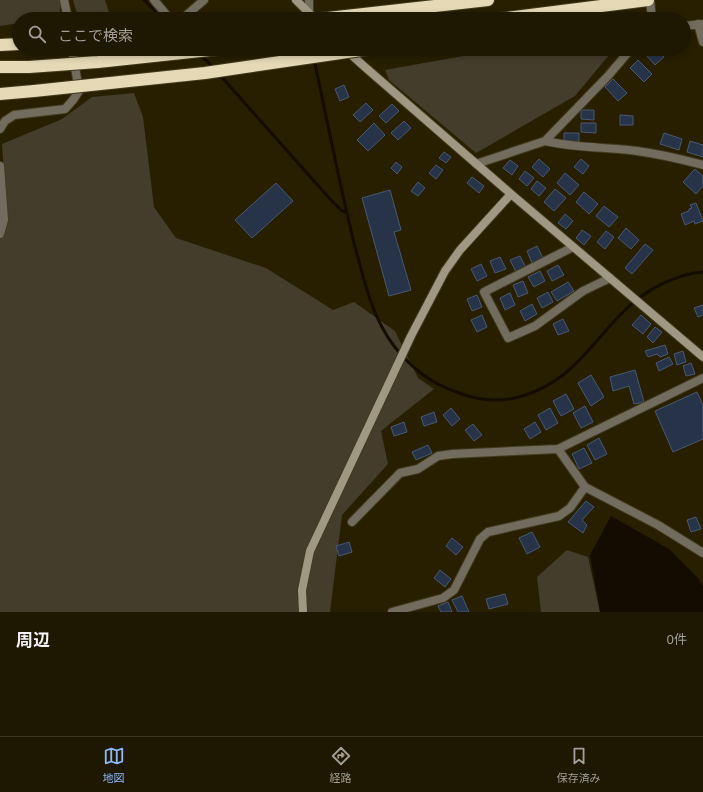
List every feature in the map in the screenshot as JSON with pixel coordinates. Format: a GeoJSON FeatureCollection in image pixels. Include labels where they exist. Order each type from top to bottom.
{"type":"FeatureCollection","features":[{"type":"Feature","properties":{"kind":"highway"},"geometry":{"type":"LineString","coordinates":[[371,12],[462,4],[488,0]]}},
{"type":"Feature","properties":{"kind":"highway"},"geometry":{"type":"LineString","coordinates":[[564,12],[649,0]]}},
{"type":"Feature","properties":{"kind":"highway"},"geometry":{"type":"LineString","coordinates":[[0,45],[12,44]]}},
{"type":"Feature","properties":{"kind":"highway"},"geometry":{"type":"LineString","coordinates":[[0,67],[29,67],[154,56]]}},
{"type":"Feature","properties":{"kind":"highway"},"geometry":{"type":"LineString","coordinates":[[0,94],[205,73],[320,56]]}},
{"type":"Feature","properties":{"kind":"highway"},"geometry":{"type":"LineString","coordinates":[[0,98],[18,93]]}},
{"type":"Feature","properties":{"kind":"street"},"geometry":{"type":"LineString","coordinates":[[64,0],[67,12]]}},
{"type":"Feature","properties":{"kind":"street"},"geometry":{"type":"LineString","coordinates":[[154,0],[164,12]]}},
{"type":"Feature","properties":{"kind":"street"},"geometry":{"type":"LineString","coordinates":[[190,12],[204,0]]}},
{"type":"Feature","properties":{"kind":"street"},"geometry":{"type":"LineString","coordinates":[[296,0],[309,12]]}},
{"type":"Feature","properties":{"kind":"street"},"geometry":{"type":"LineString","coordinates":[[309,0],[313,12]]}},
{"type":"Feature","properties":{"kind":"street"},"geometry":{"type":"LineString","coordinates":[[649,0],[651,12]]}},
{"type":"Feature","properties":{"kind":"street"},"geometry":{"type":"LineString","coordinates":[[700,24],[703,42]]}},
{"type":"Feature","properties":{"kind":"street"},"geometry":{"type":"LineString","coordinates":[[0,129],[5,121],[14,115],[65,109],[79,91],[73,56]]}},
{"type":"Feature","properties":{"kind":"street"},"geometry":{"type":"LineString","coordinates":[[353,56],[476,164],[703,357]]}},
{"type":"Feature","properties":{"kind":"street"},"geometry":{"type":"LineString","coordinates":[[476,164],[545,142],[625,56]]}},
{"type":"Feature","properties":{"kind":"street"},"geometry":{"type":"LineString","coordinates":[[545,142],[558,145],[636,151],[703,164]]}},
{"type":"Feature","properties":{"kind":"street"},"geometry":{"type":"LineString","coordinates":[[0,166],[4,220],[0,234]]}},
{"type":"Feature","properties":{"kind":"street"},"geometry":{"type":"LineString","coordinates":[[303,612],[302,590],[310,551],[399,363],[445,272],[460,250],[511,194]]}},
{"type":"Feature","properties":{"kind":"street"},"geometry":{"type":"LineString","coordinates":[[573,247],[484,292],[508,338],[535,326],[584,291],[610,278]]}},
{"type":"Feature","properties":{"kind":"street"},"geometry":{"type":"LineString","coordinates":[[352,522],[400,473],[418,469],[438,456],[558,449],[703,378]]}},
{"type":"Feature","properties":{"kind":"street"},"geometry":{"type":"LineString","coordinates":[[558,449],[585,488],[658,525],[703,553]]}},
{"type":"Feature","properties":{"kind":"street"},"geometry":{"type":"LineString","coordinates":[[392,612],[443,598],[454,590],[480,539],[488,532],[559,516],[570,508],[585,488]]}},
{"type":"Feature","properties":{"kind":"shaded area"},"geometry":{"type":"Polygon","coordinates":[[[0,0],[60,0],[60,12],[12,12],[12,24],[0,26],[0,0]]]}},
{"type":"Feature","properties":{"kind":"shaded area"},"geometry":{"type":"Polygon","coordinates":[[[73,0],[105,0],[109,12],[77,12],[73,0]]]}},
{"type":"Feature","properties":{"kind":"shaded area"},"geometry":{"type":"Polygon","coordinates":[[[463,56],[608,56],[575,96],[476,153],[389,80],[385,70],[463,56]]]}},
{"type":"Feature","properties":{"kind":"shaded area"},"geometry":{"type":"Polygon","coordinates":[[[134,93],[143,117],[154,207],[176,238],[266,268],[333,310],[354,302],[395,331],[418,378],[434,389],[381,431],[388,464],[342,515],[330,612],[0,612],[0,230],[7,217],[2,144],[62,119],[92,97],[134,93]]]}},
{"type":"Feature","properties":{"kind":"shaded area"},"geometry":{"type":"Polygon","coordinates":[[[611,516],[669,549],[698,578],[703,586],[703,612],[600,612],[590,555],[611,516]]]}},
{"type":"Feature","properties":{"kind":"shaded area"},"geometry":{"type":"Polygon","coordinates":[[[567,550],[588,557],[600,612],[541,612],[537,577],[567,550]]]}},
{"type":"Feature","properties":{"kind":"building"},"geometry":{"type":"Polygon","coordinates":[[[647,56],[664,57],[655,65],[647,56]]]}},
{"type":"Feature","properties":{"kind":"building"},"geometry":{"type":"Polygon","coordinates":[[[638,60],[652,74],[644,82],[630,68],[638,60]]]}},
{"type":"Feature","properties":{"kind":"building"},"geometry":{"type":"Polygon","coordinates":[[[613,79],[627,93],[618,101],[605,87],[613,79]]]}},
{"type":"Feature","properties":{"kind":"building"},"geometry":{"type":"Polygon","coordinates":[[[344,85],[349,97],[340,101],[335,89],[344,85]]]}},
{"type":"Feature","properties":{"kind":"building"},"geometry":{"type":"Polygon","coordinates":[[[366,103],[373,110],[360,122],[353,115],[366,103]]]}},
{"type":"Feature","properties":{"kind":"building"},"geometry":{"type":"Polygon","coordinates":[[[392,104],[399,111],[386,123],[379,116],[392,104]]]}},
{"type":"Feature","properties":{"kind":"building"},"geometry":{"type":"Polygon","coordinates":[[[581,110],[594,110],[594,120],[581,119],[581,110]]]}},
{"type":"Feature","properties":{"kind":"building"},"geometry":{"type":"Polygon","coordinates":[[[620,115],[633,116],[633,125],[620,125],[620,115]]]}},
{"type":"Feature","properties":{"kind":"building"},"geometry":{"type":"Polygon","coordinates":[[[404,121],[411,128],[398,140],[391,133],[404,121]]]}},
{"type":"Feature","properties":{"kind":"building"},"geometry":{"type":"Polygon","coordinates":[[[374,123],[385,135],[368,151],[357,140],[374,123]]]}},
{"type":"Feature","properties":{"kind":"building"},"geometry":{"type":"Polygon","coordinates":[[[581,123],[596,123],[596,133],[581,132],[581,123]]]}},
{"type":"Feature","properties":{"kind":"building"},"geometry":{"type":"Polygon","coordinates":[[[564,133],[579,133],[579,143],[564,142],[564,133]]]}},
{"type":"Feature","properties":{"kind":"building"},"geometry":{"type":"Polygon","coordinates":[[[664,133],[682,139],[679,150],[660,144],[664,133]]]}},
{"type":"Feature","properties":{"kind":"building"},"geometry":{"type":"Polygon","coordinates":[[[690,141],[703,145],[703,157],[687,152],[690,141]]]}},
{"type":"Feature","properties":{"kind":"building"},"geometry":{"type":"Polygon","coordinates":[[[444,152],[451,157],[446,163],[439,158],[444,152]]]}},
{"type":"Feature","properties":{"kind":"building"},"geometry":{"type":"Polygon","coordinates":[[[539,159],[550,169],[543,177],[532,167],[539,159]]]}},
{"type":"Feature","properties":{"kind":"building"},"geometry":{"type":"Polygon","coordinates":[[[581,159],[589,166],[583,174],[574,167],[581,159]]]}},
{"type":"Feature","properties":{"kind":"building"},"geometry":{"type":"Polygon","coordinates":[[[510,160],[518,166],[512,175],[503,168],[510,160]]]}},
{"type":"Feature","properties":{"kind":"building"},"geometry":{"type":"Polygon","coordinates":[[[396,162],[402,167],[397,174],[391,168],[396,162]]]}},
{"type":"Feature","properties":{"kind":"building"},"geometry":{"type":"Polygon","coordinates":[[[436,165],[443,170],[436,179],[429,173],[436,165]]]}},
{"type":"Feature","properties":{"kind":"building"},"geometry":{"type":"Polygon","coordinates":[[[695,169],[703,176],[703,186],[696,194],[683,182],[695,169]]]}},
{"type":"Feature","properties":{"kind":"building"},"geometry":{"type":"Polygon","coordinates":[[[525,171],[534,178],[527,186],[519,179],[525,171]]]}},
{"type":"Feature","properties":{"kind":"building"},"geometry":{"type":"Polygon","coordinates":[[[565,173],[579,185],[570,195],[557,183],[565,173]]]}},
{"type":"Feature","properties":{"kind":"building"},"geometry":{"type":"Polygon","coordinates":[[[472,177],[484,186],[479,193],[467,183],[472,177]]]}},
{"type":"Feature","properties":{"kind":"building"},"geometry":{"type":"Polygon","coordinates":[[[537,181],[546,188],[539,196],[531,189],[537,181]]]}},
{"type":"Feature","properties":{"kind":"building"},"geometry":{"type":"Polygon","coordinates":[[[418,182],[425,188],[418,196],[411,191],[418,182]]]}},
{"type":"Feature","properties":{"kind":"building"},"geometry":{"type":"Polygon","coordinates":[[[276,183],[293,201],[252,238],[235,220],[276,183]]]}},
{"type":"Feature","properties":{"kind":"building"},"geometry":{"type":"Polygon","coordinates":[[[555,189],[566,198],[554,211],[544,202],[555,189]]]}},
{"type":"Feature","properties":{"kind":"building"},"geometry":{"type":"Polygon","coordinates":[[[390,190],[401,230],[394,232],[411,290],[389,296],[362,198],[390,190]]]}},
{"type":"Feature","properties":{"kind":"building"},"geometry":{"type":"Polygon","coordinates":[[[584,192],[598,204],[589,214],[576,202],[584,192]]]}},
{"type":"Feature","properties":{"kind":"building"},"geometry":{"type":"Polygon","coordinates":[[[696,203],[703,221],[695,224],[694,221],[685,225],[681,214],[689,211],[689,209],[692,208],[690,205],[696,203]]]}},
{"type":"Feature","properties":{"kind":"building"},"geometry":{"type":"Polygon","coordinates":[[[604,206],[618,217],[609,227],[596,216],[604,206]]]}},
{"type":"Feature","properties":{"kind":"building"},"geometry":{"type":"Polygon","coordinates":[[[565,214],[573,221],[566,229],[558,223],[565,214]]]}},
{"type":"Feature","properties":{"kind":"building"},"geometry":{"type":"Polygon","coordinates":[[[626,228],[639,240],[631,249],[618,238],[626,228]]]}},
{"type":"Feature","properties":{"kind":"building"},"geometry":{"type":"Polygon","coordinates":[[[582,230],[591,236],[584,245],[576,238],[582,230]]]}},
{"type":"Feature","properties":{"kind":"building"},"geometry":{"type":"Polygon","coordinates":[[[606,231],[614,237],[605,249],[597,242],[606,231]]]}},
{"type":"Feature","properties":{"kind":"building"},"geometry":{"type":"Polygon","coordinates":[[[645,244],[653,250],[632,274],[625,268],[645,244]]]}},
{"type":"Feature","properties":{"kind":"building"},"geometry":{"type":"Polygon","coordinates":[[[537,246],[543,258],[532,263],[527,251],[537,246]]]}},
{"type":"Feature","properties":{"kind":"building"},"geometry":{"type":"Polygon","coordinates":[[[520,256],[526,268],[516,272],[510,260],[520,256]]]}},
{"type":"Feature","properties":{"kind":"building"},"geometry":{"type":"Polygon","coordinates":[[[500,257],[506,269],[495,273],[490,261],[500,257]]]}},
{"type":"Feature","properties":{"kind":"building"},"geometry":{"type":"Polygon","coordinates":[[[481,264],[487,276],[477,281],[471,269],[481,264]]]}},
{"type":"Feature","properties":{"kind":"building"},"geometry":{"type":"Polygon","coordinates":[[[558,265],[564,275],[552,281],[547,271],[558,265]]]}},
{"type":"Feature","properties":{"kind":"building"},"geometry":{"type":"Polygon","coordinates":[[[540,271],[545,281],[534,287],[528,277],[540,271]]]}},
{"type":"Feature","properties":{"kind":"building"},"geometry":{"type":"Polygon","coordinates":[[[523,281],[528,293],[518,297],[513,285],[523,281]]]}},
{"type":"Feature","properties":{"kind":"building"},"geometry":{"type":"Polygon","coordinates":[[[568,282],[574,291],[557,301],[551,292],[568,282]]]}},
{"type":"Feature","properties":{"kind":"building"},"geometry":{"type":"Polygon","coordinates":[[[548,292],[553,302],[542,308],[537,298],[548,292]]]}},
{"type":"Feature","properties":{"kind":"building"},"geometry":{"type":"Polygon","coordinates":[[[510,293],[515,305],[505,310],[500,298],[510,293]]]}},
{"type":"Feature","properties":{"kind":"building"},"geometry":{"type":"Polygon","coordinates":[[[477,295],[482,307],[472,311],[467,299],[477,295]]]}},
{"type":"Feature","properties":{"kind":"building"},"geometry":{"type":"Polygon","coordinates":[[[532,304],[537,314],[525,321],[520,311],[532,304]]]}},
{"type":"Feature","properties":{"kind":"building"},"geometry":{"type":"Polygon","coordinates":[[[703,305],[703,315],[698,317],[694,308],[703,305]]]}},
{"type":"Feature","properties":{"kind":"building"},"geometry":{"type":"Polygon","coordinates":[[[482,315],[487,327],[477,332],[471,320],[482,315]]]}},
{"type":"Feature","properties":{"kind":"building"},"geometry":{"type":"Polygon","coordinates":[[[641,315],[651,324],[643,334],[632,325],[641,315]]]}},
{"type":"Feature","properties":{"kind":"building"},"geometry":{"type":"Polygon","coordinates":[[[563,319],[569,331],[558,335],[553,324],[563,319]]]}},
{"type":"Feature","properties":{"kind":"building"},"geometry":{"type":"Polygon","coordinates":[[[655,327],[662,332],[653,343],[647,337],[655,327]]]}},
{"type":"Feature","properties":{"kind":"building"},"geometry":{"type":"Polygon","coordinates":[[[665,345],[668,354],[660,357],[657,354],[648,357],[645,351],[665,345]]]}},
{"type":"Feature","properties":{"kind":"building"},"geometry":{"type":"Polygon","coordinates":[[[683,351],[686,362],[677,365],[674,354],[683,351]]]}},
{"type":"Feature","properties":{"kind":"building"},"geometry":{"type":"Polygon","coordinates":[[[669,357],[673,364],[659,371],[656,363],[669,357]]]}},
{"type":"Feature","properties":{"kind":"building"},"geometry":{"type":"Polygon","coordinates":[[[691,363],[695,374],[686,376],[683,366],[691,363]]]}},
{"type":"Feature","properties":{"kind":"building"},"geometry":{"type":"Polygon","coordinates":[[[635,370],[644,402],[634,404],[629,386],[613,391],[610,377],[635,370]]]}},
{"type":"Feature","properties":{"kind":"building"},"geometry":{"type":"Polygon","coordinates":[[[591,375],[604,397],[591,406],[578,383],[591,375]]]}},
{"type":"Feature","properties":{"kind":"building"},"geometry":{"type":"Polygon","coordinates":[[[697,392],[703,405],[703,439],[673,452],[655,411],[697,392]]]}},
{"type":"Feature","properties":{"kind":"building"},"geometry":{"type":"Polygon","coordinates":[[[566,394],[574,409],[561,416],[553,401],[566,394]]]}},
{"type":"Feature","properties":{"kind":"building"},"geometry":{"type":"Polygon","coordinates":[[[585,406],[593,422],[581,428],[573,413],[585,406]]]}},
{"type":"Feature","properties":{"kind":"building"},"geometry":{"type":"Polygon","coordinates":[[[451,408],[460,419],[452,426],[443,415],[451,408]]]}},
{"type":"Feature","properties":{"kind":"building"},"geometry":{"type":"Polygon","coordinates":[[[550,408],[558,423],[546,430],[538,415],[550,408]]]}},
{"type":"Feature","properties":{"kind":"building"},"geometry":{"type":"Polygon","coordinates":[[[434,412],[437,422],[424,426],[421,417],[434,412]]]}},
{"type":"Feature","properties":{"kind":"building"},"geometry":{"type":"Polygon","coordinates":[[[404,422],[407,432],[394,436],[391,427],[404,422]]]}},
{"type":"Feature","properties":{"kind":"building"},"geometry":{"type":"Polygon","coordinates":[[[535,422],[541,432],[530,439],[524,429],[535,422]]]}},
{"type":"Feature","properties":{"kind":"building"},"geometry":{"type":"Polygon","coordinates":[[[473,424],[482,435],[474,441],[465,430],[473,424]]]}},
{"type":"Feature","properties":{"kind":"building"},"geometry":{"type":"Polygon","coordinates":[[[599,438],[607,454],[595,460],[587,445],[599,438]]]}},
{"type":"Feature","properties":{"kind":"building"},"geometry":{"type":"Polygon","coordinates":[[[428,445],[432,453],[416,460],[412,452],[428,445]]]}},
{"type":"Feature","properties":{"kind":"building"},"geometry":{"type":"Polygon","coordinates":[[[584,448],[592,463],[579,469],[572,454],[584,448]]]}},
{"type":"Feature","properties":{"kind":"building"},"geometry":{"type":"Polygon","coordinates":[[[586,501],[594,507],[582,520],[587,525],[583,533],[568,522],[586,501]]]}},
{"type":"Feature","properties":{"kind":"building"},"geometry":{"type":"Polygon","coordinates":[[[696,517],[701,529],[691,532],[687,520],[696,517]]]}},
{"type":"Feature","properties":{"kind":"building"},"geometry":{"type":"Polygon","coordinates":[[[532,532],[540,547],[527,554],[519,538],[532,532]]]}},
{"type":"Feature","properties":{"kind":"building"},"geometry":{"type":"Polygon","coordinates":[[[452,538],[463,547],[456,555],[446,546],[452,538]]]}},
{"type":"Feature","properties":{"kind":"building"},"geometry":{"type":"Polygon","coordinates":[[[349,542],[352,552],[339,556],[336,546],[349,542]]]}},
{"type":"Feature","properties":{"kind":"building"},"geometry":{"type":"Polygon","coordinates":[[[440,570],[451,579],[445,587],[434,578],[440,570]]]}},
{"type":"Feature","properties":{"kind":"building"},"geometry":{"type":"Polygon","coordinates":[[[505,594],[508,604],[489,609],[486,599],[505,594]]]}},
{"type":"Feature","properties":{"kind":"building"},"geometry":{"type":"Polygon","coordinates":[[[462,596],[469,612],[458,612],[452,600],[462,596]]]}},
{"type":"Feature","properties":{"kind":"building"},"geometry":{"type":"Polygon","coordinates":[[[448,602],[452,612],[441,612],[438,606],[448,602]]]}},
{"type":"Feature","properties":{"kind":"waterway"},"geometry":{"type":"LineString","coordinates":[[144,0],[157,12]]}},
{"type":"Feature","properties":{"kind":"waterway"},"geometry":{"type":"LineString","coordinates":[[201,56],[214,68]]}},
{"type":"Feature","properties":{"kind":"waterway"},"geometry":{"type":"LineString","coordinates":[[314,59],[338,174],[354,243],[369,297],[379,322],[394,346],[415,368],[434,382],[462,394],[489,400],[502,400],[527,395],[551,383],[572,368],[618,317],[643,295],[662,284],[682,276],[703,272]]}},
{"type":"Feature","properties":{"kind":"waterway"},"geometry":{"type":"LineString","coordinates":[[219,74],[330,199],[342,211],[346,212]]}}]}
